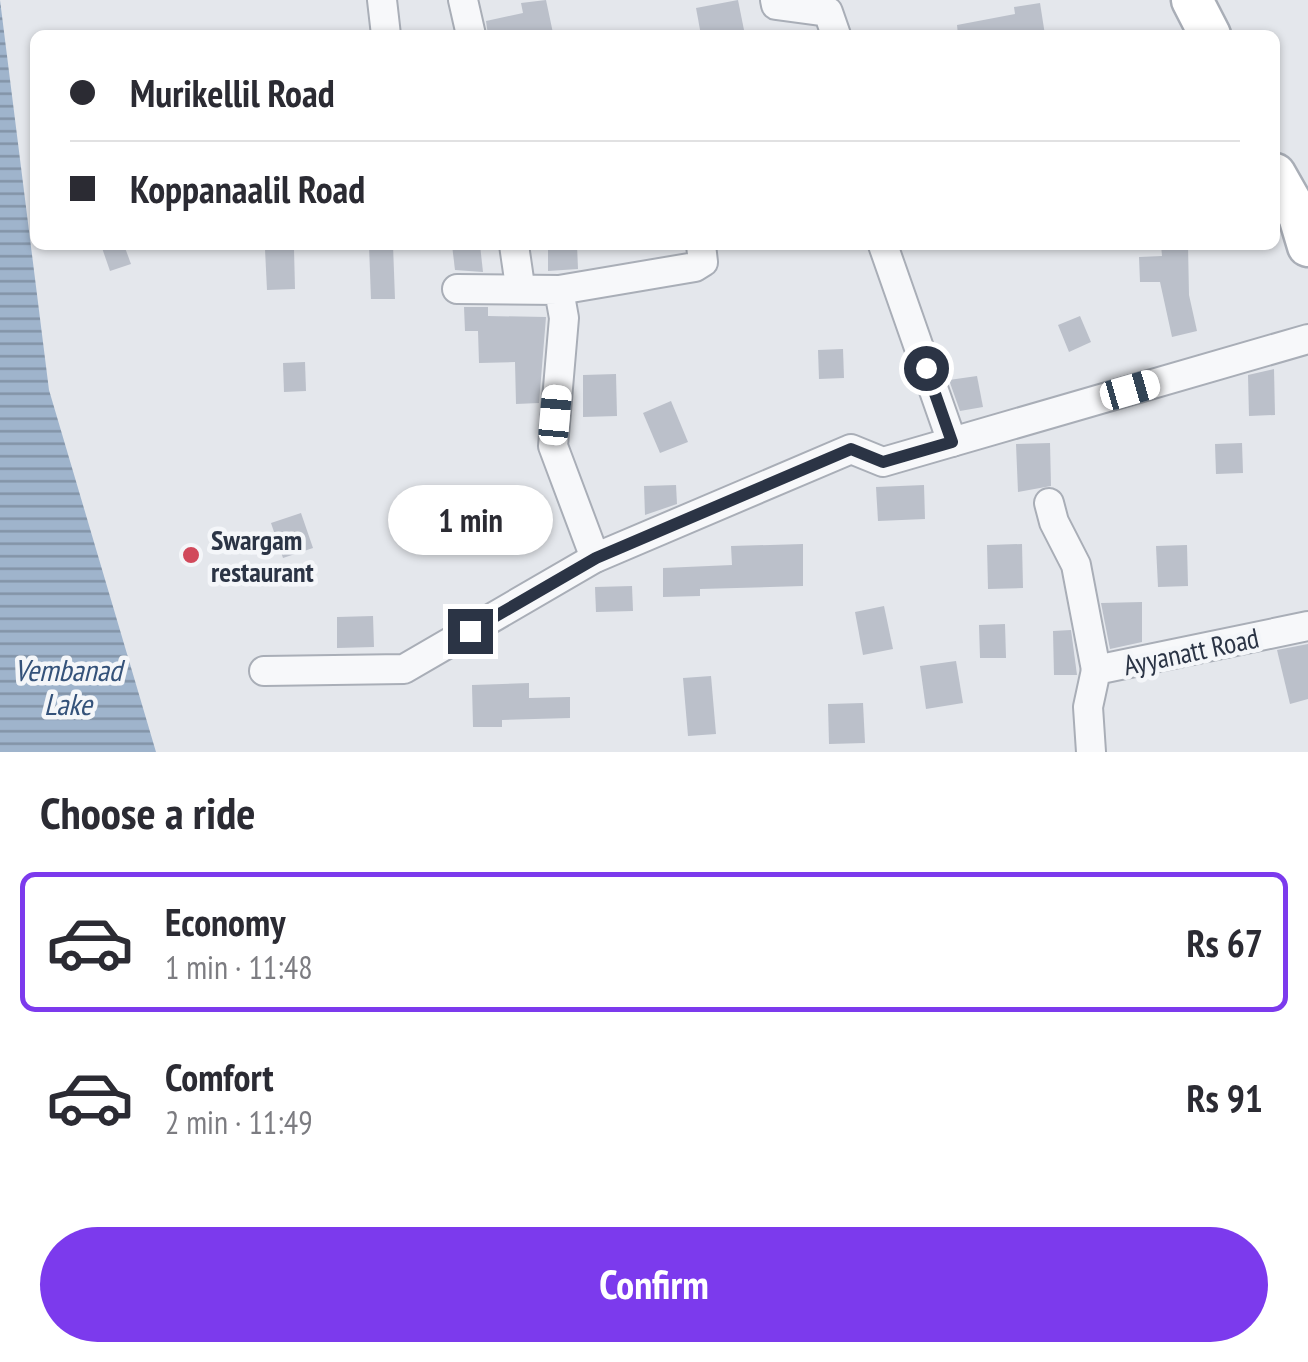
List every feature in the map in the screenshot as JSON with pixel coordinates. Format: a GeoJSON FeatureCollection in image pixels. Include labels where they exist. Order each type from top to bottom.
{"type":"FeatureCollection","features":[{"type":"Feature","properties":{"kind":"main road"},"geometry":{"type":"LineString","coordinates":[[1280,182],[1300,216],[1308,244]]}},
{"type":"Feature","properties":{"kind":"street"},"geometry":{"type":"LineString","coordinates":[[382,0],[385,30]]}},
{"type":"Feature","properties":{"kind":"street"},"geometry":{"type":"LineString","coordinates":[[463,0],[469,30]]}},
{"type":"Feature","properties":{"kind":"street"},"geometry":{"type":"LineString","coordinates":[[775,0],[776,5],[828,12],[834,30]]}},
{"type":"Feature","properties":{"kind":"street"},"geometry":{"type":"LineString","coordinates":[[515,250],[520,286]]}},
{"type":"Feature","properties":{"kind":"street"},"geometry":{"type":"LineString","coordinates":[[457,289],[520,286],[559,290],[695,267],[702,262],[701,250]]}},
{"type":"Feature","properties":{"kind":"street"},"geometry":{"type":"LineString","coordinates":[[885,250],[952,442]]}},
{"type":"Feature","properties":{"kind":"street"},"geometry":{"type":"LineString","coordinates":[[559,290],[564,318],[552,446],[596,558]]}},
{"type":"Feature","properties":{"kind":"street"},"geometry":{"type":"LineString","coordinates":[[264,671],[404,668],[596,558],[851,449],[883,462],[1308,339]]}},
{"type":"Feature","properties":{"kind":"street"},"geometry":{"type":"LineString","coordinates":[[1050,503],[1054,522],[1076,565],[1096,670]]}},
{"type":"Feature","properties":{"kind":"street","name":"Ayyanatt Road"},"geometry":{"type":"LineString","coordinates":[[1091,752],[1088,707],[1096,670],[1308,626]]}},
{"type":"Feature","properties":{"kind":"water","name":"Vembanad Lake"},"geometry":{"type":"Polygon","coordinates":[[[0,0],[49,390],[156,752],[0,752],[0,0]]]}},
{"type":"Feature","properties":{"kind":"building"},"geometry":{"type":"Polygon","coordinates":[[[546,0],[552,30],[487,30],[486,21],[523,13],[521,3],[546,0]]]}},
{"type":"Feature","properties":{"kind":"building"},"geometry":{"type":"Polygon","coordinates":[[[738,0],[744,30],[700,30],[696,8],[738,0]]]}},
{"type":"Feature","properties":{"kind":"building"},"geometry":{"type":"Polygon","coordinates":[[[1040,3],[1044,30],[958,30],[957,25],[1015,14],[1014,7],[1040,3]]]}},
{"type":"Feature","properties":{"kind":"building"},"geometry":{"type":"Polygon","coordinates":[[[103,250],[126,250],[131,264],[110,271],[103,250]]]}},
{"type":"Feature","properties":{"kind":"building"},"geometry":{"type":"Polygon","coordinates":[[[265,250],[294,250],[295,289],[267,290],[265,250]]]}},
{"type":"Feature","properties":{"kind":"building"},"geometry":{"type":"Polygon","coordinates":[[[369,250],[393,250],[395,299],[371,299],[369,250]]]}},
{"type":"Feature","properties":{"kind":"building"},"geometry":{"type":"Polygon","coordinates":[[[453,250],[481,250],[483,272],[455,270],[453,250]]]}},
{"type":"Feature","properties":{"kind":"building"},"geometry":{"type":"Polygon","coordinates":[[[548,250],[577,250],[578,269],[548,271],[548,250]]]}},
{"type":"Feature","properties":{"kind":"building"},"geometry":{"type":"Polygon","coordinates":[[[1161,250],[1188,250],[1189,295],[1197,331],[1172,337],[1160,282],[1140,282],[1139,257],[1162,256],[1161,250]]]}},
{"type":"Feature","properties":{"kind":"building"},"geometry":{"type":"Polygon","coordinates":[[[464,307],[488,307],[488,316],[546,317],[539,403],[516,404],[515,362],[479,363],[478,331],[465,331],[464,307]]]}},
{"type":"Feature","properties":{"kind":"building"},"geometry":{"type":"Polygon","coordinates":[[[1080,316],[1091,342],[1069,352],[1058,325],[1080,316]]]}},
{"type":"Feature","properties":{"kind":"building"},"geometry":{"type":"Polygon","coordinates":[[[843,349],[844,378],[819,379],[818,350],[843,349]]]}},
{"type":"Feature","properties":{"kind":"building"},"geometry":{"type":"Polygon","coordinates":[[[305,362],[306,391],[284,392],[283,363],[305,362]]]}},
{"type":"Feature","properties":{"kind":"building"},"geometry":{"type":"Polygon","coordinates":[[[1274,369],[1275,415],[1249,416],[1248,375],[1274,369]]]}},
{"type":"Feature","properties":{"kind":"building"},"geometry":{"type":"Polygon","coordinates":[[[616,374],[617,416],[583,417],[583,375],[616,374]]]}},
{"type":"Feature","properties":{"kind":"building"},"geometry":{"type":"Polygon","coordinates":[[[977,376],[983,407],[960,411],[949,380],[977,376]]]}},
{"type":"Feature","properties":{"kind":"building"},"geometry":{"type":"Polygon","coordinates":[[[671,401],[688,442],[660,453],[643,413],[671,401]]]}},
{"type":"Feature","properties":{"kind":"building"},"geometry":{"type":"Polygon","coordinates":[[[1050,443],[1051,486],[1018,492],[1016,444],[1050,443]]]}},
{"type":"Feature","properties":{"kind":"building"},"geometry":{"type":"Polygon","coordinates":[[[1242,443],[1243,473],[1216,474],[1215,444],[1242,443]]]}},
{"type":"Feature","properties":{"kind":"building"},"geometry":{"type":"Polygon","coordinates":[[[676,485],[677,504],[645,515],[644,486],[676,485]]]}},
{"type":"Feature","properties":{"kind":"building"},"geometry":{"type":"Polygon","coordinates":[[[924,485],[925,519],[878,521],[876,487],[924,485]]]}},
{"type":"Feature","properties":{"kind":"building"},"geometry":{"type":"Polygon","coordinates":[[[301,513],[313,548],[283,558],[271,523],[301,513]]]}},
{"type":"Feature","properties":{"kind":"building"},"geometry":{"type":"Polygon","coordinates":[[[803,544],[803,586],[700,589],[700,596],[663,597],[663,568],[732,565],[731,546],[803,544]]]}},
{"type":"Feature","properties":{"kind":"building"},"geometry":{"type":"Polygon","coordinates":[[[1022,544],[1023,588],[988,589],[987,545],[1022,544]]]}},
{"type":"Feature","properties":{"kind":"building"},"geometry":{"type":"Polygon","coordinates":[[[1187,545],[1188,586],[1158,587],[1156,546],[1187,545]]]}},
{"type":"Feature","properties":{"kind":"building"},"geometry":{"type":"Polygon","coordinates":[[[632,586],[633,611],[596,612],[595,587],[632,586]]]}},
{"type":"Feature","properties":{"kind":"building"},"geometry":{"type":"Polygon","coordinates":[[[1142,602],[1142,642],[1110,649],[1101,603],[1142,602]]]}},
{"type":"Feature","properties":{"kind":"building"},"geometry":{"type":"Polygon","coordinates":[[[884,606],[893,649],[863,655],[855,612],[884,606]]]}},
{"type":"Feature","properties":{"kind":"building"},"geometry":{"type":"Polygon","coordinates":[[[373,616],[374,647],[337,648],[337,617],[373,616]]]}},
{"type":"Feature","properties":{"kind":"building"},"geometry":{"type":"Polygon","coordinates":[[[1005,624],[1006,658],[980,658],[979,625],[1005,624]]]}},
{"type":"Feature","properties":{"kind":"building"},"geometry":{"type":"Polygon","coordinates":[[[1071,630],[1077,675],[1054,675],[1053,631],[1071,630]]]}},
{"type":"Feature","properties":{"kind":"building"},"geometry":{"type":"Polygon","coordinates":[[[1308,644],[1308,699],[1290,704],[1277,650],[1308,644]]]}},
{"type":"Feature","properties":{"kind":"building"},"geometry":{"type":"Polygon","coordinates":[[[956,661],[963,703],[926,709],[920,666],[956,661]]]}},
{"type":"Feature","properties":{"kind":"building"},"geometry":{"type":"Polygon","coordinates":[[[711,676],[716,734],[688,736],[683,678],[711,676]]]}},
{"type":"Feature","properties":{"kind":"building"},"geometry":{"type":"Polygon","coordinates":[[[529,683],[529,698],[570,697],[570,718],[502,720],[502,727],[473,727],[472,685],[529,683]]]}},
{"type":"Feature","properties":{"kind":"building"},"geometry":{"type":"Polygon","coordinates":[[[863,703],[865,743],[829,744],[828,704],[863,703]]]}},
{"type":"Feature","properties":{"kind":"place","name":"Swargam restaurant"},"geometry":{"type":"Point","coordinates":[191,555]}},
{"type":"Feature","properties":{"kind":"route"},"geometry":{"type":"LineString","coordinates":[[470,631],[596,558],[851,449],[883,462],[952,442],[926,368]]}}]}
